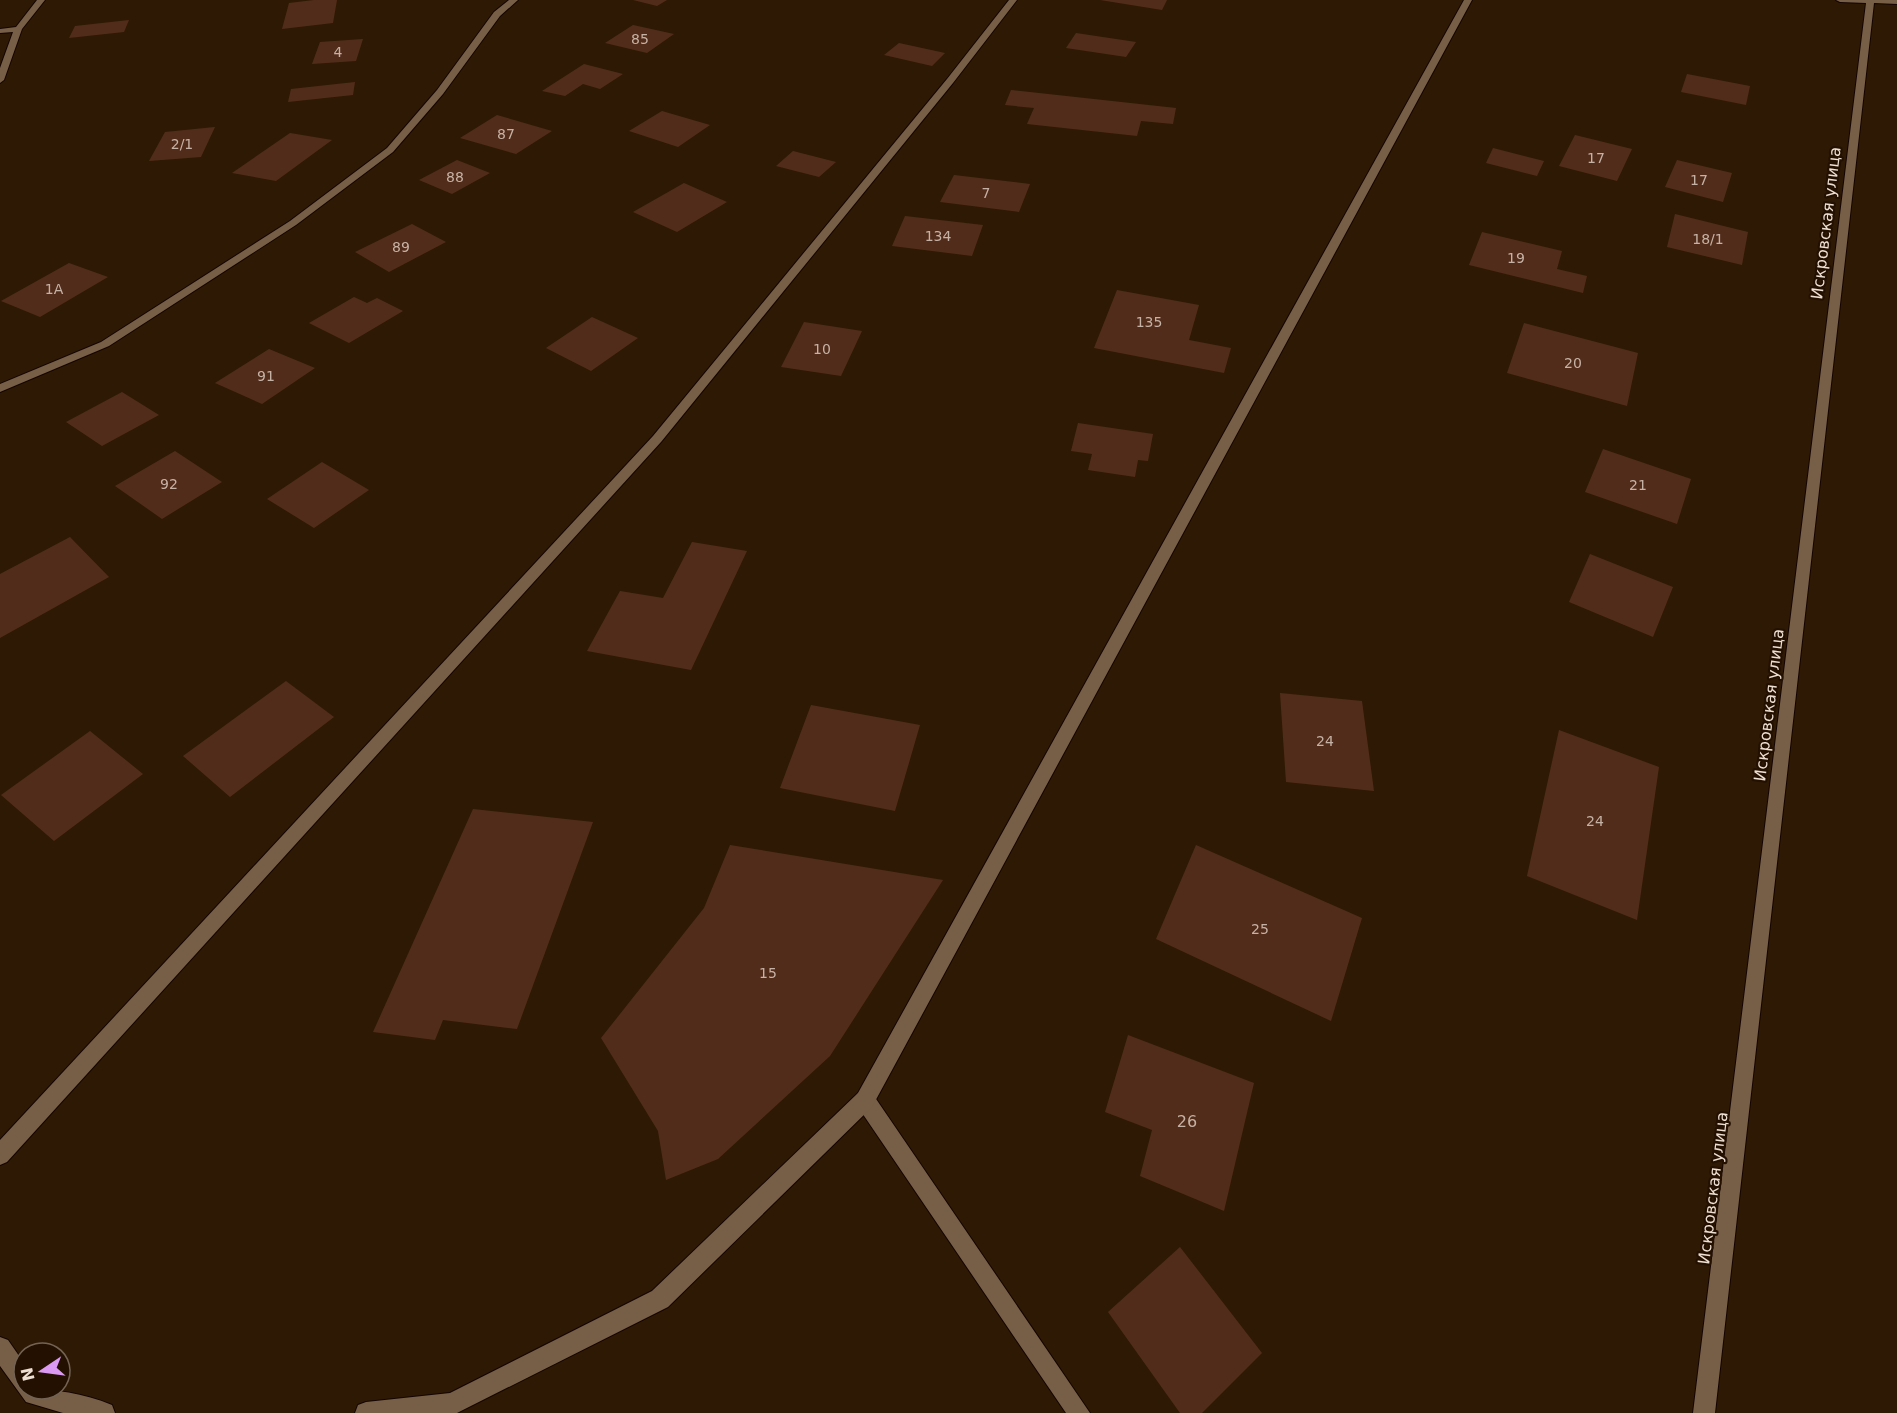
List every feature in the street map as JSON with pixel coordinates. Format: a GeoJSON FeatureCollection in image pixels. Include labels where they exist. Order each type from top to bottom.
{"type":"FeatureCollection","features":[{"type":"Feature","properties":{"kind":"street"},"geometry":{"type":"LineString","coordinates":[[0,80],[18,29],[41,0]]}},
{"type":"Feature","properties":{"kind":"street"},"geometry":{"type":"LineString","coordinates":[[0,388],[105,344],[293,223],[320,203],[390,150],[440,92],[497,14],[514,0]]}},
{"type":"Feature","properties":{"kind":"street"},"geometry":{"type":"LineString","coordinates":[[0,1155],[657,439],[950,81],[1013,0]]}},
{"type":"Feature","properties":{"kind":"street"},"geometry":{"type":"LineString","coordinates":[[366,1413],[452,1404],[660,1299],[865,1100],[1468,0]]}},
{"type":"Feature","properties":{"kind":"street"},"geometry":{"type":"LineString","coordinates":[[1840,0],[1897,2]]}},
{"type":"Feature","properties":{"kind":"street","name":"Искровская улица"},"geometry":{"type":"LineString","coordinates":[[1704,1413],[1870,2]]}},
{"type":"Feature","properties":{"kind":"street"},"geometry":{"type":"LineString","coordinates":[[0,32],[18,29]]}},
{"type":"Feature","properties":{"kind":"street"},"geometry":{"type":"LineString","coordinates":[[865,1100],[1079,1413]]}},
{"type":"Feature","properties":{"kind":"street"},"geometry":{"type":"LineString","coordinates":[[0,1348],[12,1364]]}},
{"type":"Feature","properties":{"kind":"street"},"geometry":{"type":"LineString","coordinates":[[60,1401],[104,1413]]}},
{"type":"Feature","properties":{"kind":"building"},"geometry":{"type":"Polygon","coordinates":[[[337,0],[333,23],[282,29],[289,3],[337,0]]]}},
{"type":"Feature","properties":{"kind":"building"},"geometry":{"type":"Polygon","coordinates":[[[633,0],[667,0],[657,6],[633,0]]]}},
{"type":"Feature","properties":{"kind":"building"},"geometry":{"type":"Polygon","coordinates":[[[1100,0],[1167,0],[1162,10],[1100,0]]]}},
{"type":"Feature","properties":{"kind":"building"},"geometry":{"type":"Polygon","coordinates":[[[129,20],[124,32],[69,38],[75,26],[129,20]]]}},
{"type":"Feature","properties":{"kind":"building"},"geometry":{"type":"Polygon","coordinates":[[[633,25],[674,34],[647,53],[605,43],[633,25]]]}},
{"type":"Feature","properties":{"kind":"building"},"geometry":{"type":"Polygon","coordinates":[[[1076,33],[1136,42],[1126,57],[1066,48],[1076,33]]]}},
{"type":"Feature","properties":{"kind":"building"},"geometry":{"type":"Polygon","coordinates":[[[363,39],[356,61],[312,64],[320,42],[363,39]]]}},
{"type":"Feature","properties":{"kind":"building"},"geometry":{"type":"Polygon","coordinates":[[[899,43],[945,53],[932,66],[884,55],[899,43]]]}},
{"type":"Feature","properties":{"kind":"building"},"geometry":{"type":"Polygon","coordinates":[[[584,64],[623,74],[600,89],[583,84],[565,96],[542,91],[584,64]]]}},
{"type":"Feature","properties":{"kind":"building"},"geometry":{"type":"Polygon","coordinates":[[[1687,74],[1750,86],[1746,105],[1681,92],[1687,74]]]}},
{"type":"Feature","properties":{"kind":"building"},"geometry":{"type":"Polygon","coordinates":[[[355,82],[353,95],[288,102],[291,89],[355,82]]]}},
{"type":"Feature","properties":{"kind":"building"},"geometry":{"type":"Polygon","coordinates":[[[1011,90],[1176,108],[1173,124],[1141,121],[1137,136],[1027,124],[1034,108],[1005,105],[1011,90]]]}},
{"type":"Feature","properties":{"kind":"building"},"geometry":{"type":"Polygon","coordinates":[[[662,111],[710,125],[678,147],[629,131],[662,111]]]}},
{"type":"Feature","properties":{"kind":"building"},"geometry":{"type":"Polygon","coordinates":[[[497,115],[552,131],[516,154],[460,138],[497,115]]]}},
{"type":"Feature","properties":{"kind":"building"},"geometry":{"type":"Polygon","coordinates":[[[215,127],[201,157],[149,161],[165,132],[215,127]]]}},
{"type":"Feature","properties":{"kind":"building"},"geometry":{"type":"Polygon","coordinates":[[[290,133],[332,140],[276,181],[232,173],[290,133]]]}},
{"type":"Feature","properties":{"kind":"building"},"geometry":{"type":"Polygon","coordinates":[[[1575,135],[1632,149],[1617,181],[1559,166],[1575,135]]]}},
{"type":"Feature","properties":{"kind":"building"},"geometry":{"type":"Polygon","coordinates":[[[1493,148],[1544,161],[1537,176],[1486,163],[1493,148]]]}},
{"type":"Feature","properties":{"kind":"building"},"geometry":{"type":"Polygon","coordinates":[[[793,151],[836,162],[819,177],[776,166],[793,151]]]}},
{"type":"Feature","properties":{"kind":"building"},"geometry":{"type":"Polygon","coordinates":[[[457,160],[490,173],[452,194],[419,180],[457,160]]]}},
{"type":"Feature","properties":{"kind":"building"},"geometry":{"type":"Polygon","coordinates":[[[1677,160],[1732,173],[1723,202],[1665,187],[1677,160]]]}},
{"type":"Feature","properties":{"kind":"building"},"geometry":{"type":"Polygon","coordinates":[[[954,175],[1030,184],[1019,212],[940,202],[954,175]]]}},
{"type":"Feature","properties":{"kind":"building"},"geometry":{"type":"Polygon","coordinates":[[[684,183],[727,202],[677,232],[633,212],[684,183]]]}},
{"type":"Feature","properties":{"kind":"building"},"geometry":{"type":"Polygon","coordinates":[[[1675,214],[1748,232],[1742,265],[1667,247],[1675,214]]]}},
{"type":"Feature","properties":{"kind":"building"},"geometry":{"type":"Polygon","coordinates":[[[905,216],[983,225],[972,256],[892,246],[905,216]]]}},
{"type":"Feature","properties":{"kind":"building"},"geometry":{"type":"Polygon","coordinates":[[[412,224],[446,242],[389,272],[355,252],[412,224]]]}},
{"type":"Feature","properties":{"kind":"building"},"geometry":{"type":"Polygon","coordinates":[[[1482,232],[1562,251],[1557,269],[1587,276],[1583,293],[1469,265],[1482,232]]]}},
{"type":"Feature","properties":{"kind":"building"},"geometry":{"type":"Polygon","coordinates":[[[69,263],[108,277],[40,317],[1,301],[69,263]]]}},
{"type":"Feature","properties":{"kind":"building"},"geometry":{"type":"Polygon","coordinates":[[[1117,290],[1199,305],[1189,340],[1231,348],[1224,373],[1094,348],[1117,290]]]}},
{"type":"Feature","properties":{"kind":"building"},"geometry":{"type":"Polygon","coordinates":[[[354,297],[367,303],[377,298],[403,311],[349,343],[309,323],[354,297]]]}},
{"type":"Feature","properties":{"kind":"building"},"geometry":{"type":"Polygon","coordinates":[[[592,317],[638,338],[591,371],[546,348],[592,317]]]}},
{"type":"Feature","properties":{"kind":"building"},"geometry":{"type":"Polygon","coordinates":[[[804,322],[862,331],[841,376],[781,367],[804,322]]]}},
{"type":"Feature","properties":{"kind":"building"},"geometry":{"type":"Polygon","coordinates":[[[1524,323],[1638,353],[1627,406],[1507,373],[1524,323]]]}},
{"type":"Feature","properties":{"kind":"building"},"geometry":{"type":"Polygon","coordinates":[[[269,349],[315,368],[262,404],[215,383],[269,349]]]}},
{"type":"Feature","properties":{"kind":"building"},"geometry":{"type":"Polygon","coordinates":[[[122,392],[159,415],[102,446],[66,422],[122,392]]]}},
{"type":"Feature","properties":{"kind":"building"},"geometry":{"type":"Polygon","coordinates":[[[1078,423],[1153,434],[1148,461],[1138,460],[1135,477],[1088,470],[1092,454],[1071,451],[1078,423]]]}},
{"type":"Feature","properties":{"kind":"building"},"geometry":{"type":"Polygon","coordinates":[[[1603,449],[1691,479],[1677,524],[1585,492],[1603,449]]]}},
{"type":"Feature","properties":{"kind":"building"},"geometry":{"type":"Polygon","coordinates":[[[175,451],[222,482],[162,519],[115,486],[175,451]]]}},
{"type":"Feature","properties":{"kind":"building"},"geometry":{"type":"Polygon","coordinates":[[[322,462],[369,490],[314,528],[267,499],[322,462]]]}},
{"type":"Feature","properties":{"kind":"building"},"geometry":{"type":"Polygon","coordinates":[[[70,537],[109,577],[0,638],[0,574],[70,537]]]}},
{"type":"Feature","properties":{"kind":"building"},"geometry":{"type":"Polygon","coordinates":[[[692,542],[747,551],[691,670],[587,651],[620,591],[663,598],[692,542]]]}},
{"type":"Feature","properties":{"kind":"building"},"geometry":{"type":"Polygon","coordinates":[[[1590,554],[1673,587],[1653,637],[1569,602],[1590,554]]]}},
{"type":"Feature","properties":{"kind":"building"},"geometry":{"type":"Polygon","coordinates":[[[286,681],[334,717],[230,797],[183,756],[286,681]]]}},
{"type":"Feature","properties":{"kind":"building"},"geometry":{"type":"Polygon","coordinates":[[[1280,693],[1362,701],[1374,791],[1286,782],[1280,693]]]}},
{"type":"Feature","properties":{"kind":"building"},"geometry":{"type":"Polygon","coordinates":[[[811,705],[920,725],[895,811],[780,788],[811,705]]]}},
{"type":"Feature","properties":{"kind":"building"},"geometry":{"type":"Polygon","coordinates":[[[1559,730],[1659,767],[1637,920],[1527,876],[1559,730]]]}},
{"type":"Feature","properties":{"kind":"building"},"geometry":{"type":"Polygon","coordinates":[[[90,731],[143,774],[54,841],[1,795],[90,731]]]}},
{"type":"Feature","properties":{"kind":"building"},"geometry":{"type":"Polygon","coordinates":[[[473,809],[593,822],[517,1029],[443,1020],[435,1040],[373,1032],[473,809]]]}},
{"type":"Feature","properties":{"kind":"building"},"geometry":{"type":"Polygon","coordinates":[[[730,845],[943,880],[830,1056],[718,1159],[666,1180],[658,1131],[601,1038],[704,908],[730,845]]]}},
{"type":"Feature","properties":{"kind":"building"},"geometry":{"type":"Polygon","coordinates":[[[1196,845],[1362,918],[1331,1021],[1156,939],[1196,845]]]}},
{"type":"Feature","properties":{"kind":"building"},"geometry":{"type":"Polygon","coordinates":[[[1128,1035],[1254,1083],[1224,1211],[1140,1176],[1152,1130],[1105,1112],[1128,1035]]]}},
{"type":"Feature","properties":{"kind":"building"},"geometry":{"type":"Polygon","coordinates":[[[1180,1247],[1262,1353],[1202,1413],[1180,1413],[1108,1312],[1180,1247]]]}}]}
